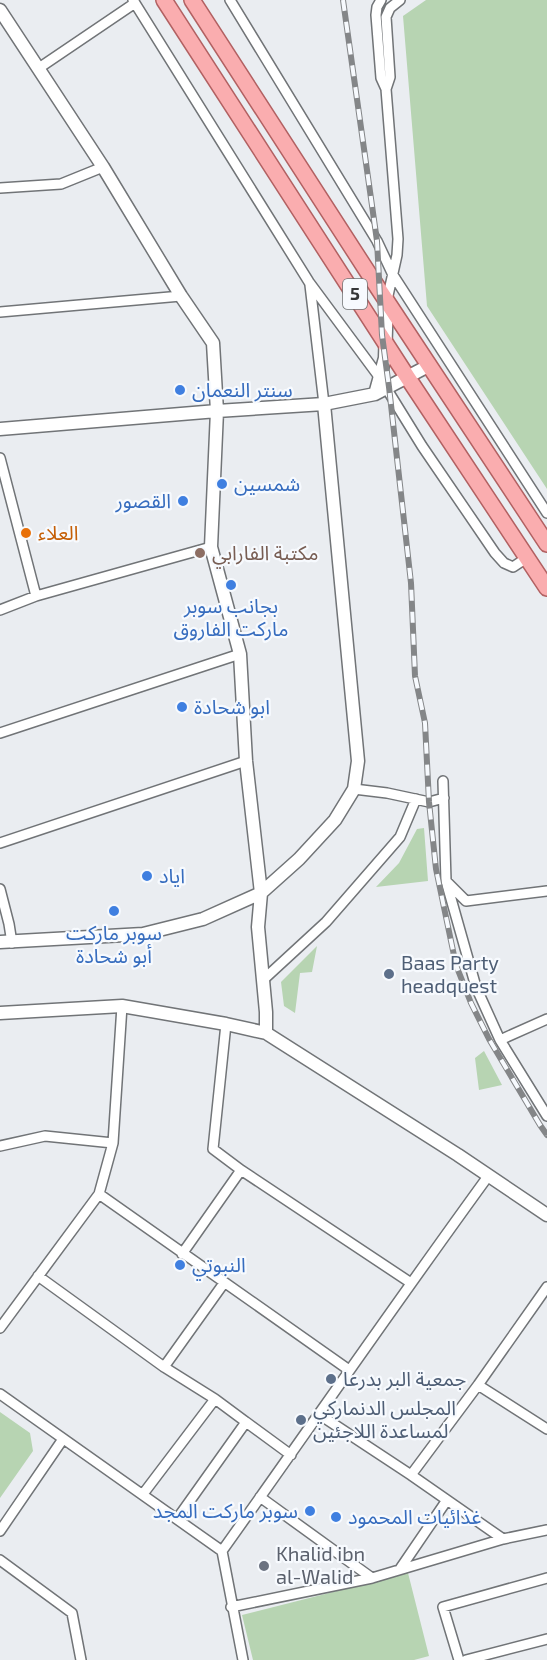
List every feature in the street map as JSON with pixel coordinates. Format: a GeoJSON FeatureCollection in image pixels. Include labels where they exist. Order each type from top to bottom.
{"type":"FeatureCollection","features":[{"type":"Feature","properties":{"kind":"main road","name":"5"},"geometry":{"type":"LineString","coordinates":[[164,0],[408,378],[547,588]]}},
{"type":"Feature","properties":{"kind":"main road","name":"5"},"geometry":{"type":"LineString","coordinates":[[192,0],[547,544]]}},
{"type":"Feature","properties":{"kind":"street"},"geometry":{"type":"LineString","coordinates":[[230,0],[377,241],[393,275],[547,513]]}},
{"type":"Feature","properties":{"kind":"street"},"geometry":{"type":"LineString","coordinates":[[380,387],[385,358],[387,300],[398,239],[386,89],[381,78],[376,15],[380,0],[388,10]]}},
{"type":"Feature","properties":{"kind":"street"},"geometry":{"type":"LineString","coordinates":[[386,89],[390,77],[386,16],[388,10],[400,0]]}},
{"type":"Feature","properties":{"kind":"street"},"geometry":{"type":"LineString","coordinates":[[39,68],[134,2],[309,282],[495,553],[504,563],[513,567],[528,557]]}},
{"type":"Feature","properties":{"kind":"street"},"geometry":{"type":"LineString","coordinates":[[0,10],[103,167],[181,296],[213,343],[217,411],[211,547],[240,654],[246,761],[261,893],[258,927],[266,1033]]}},
{"type":"Feature","properties":{"kind":"street"},"geometry":{"type":"LineString","coordinates":[[0,188],[61,184],[103,167]]}},
{"type":"Feature","properties":{"kind":"street"},"geometry":{"type":"LineString","coordinates":[[0,889],[9,924],[6,942],[143,934],[203,919],[261,893],[299,859],[335,820],[354,789],[358,761],[324,404],[309,282]]}},
{"type":"Feature","properties":{"kind":"street"},"geometry":{"type":"LineString","coordinates":[[0,312],[181,296]]}},
{"type":"Feature","properties":{"kind":"street"},"geometry":{"type":"LineString","coordinates":[[0,429],[324,404],[408,378],[430,365]]}},
{"type":"Feature","properties":{"kind":"street"},"geometry":{"type":"LineString","coordinates":[[0,458],[36,596]]}},
{"type":"Feature","properties":{"kind":"street"},"geometry":{"type":"LineString","coordinates":[[0,610],[36,596],[211,547]]}},
{"type":"Feature","properties":{"kind":"street"},"geometry":{"type":"LineString","coordinates":[[0,733],[240,654]]}},
{"type":"Feature","properties":{"kind":"street"},"geometry":{"type":"LineString","coordinates":[[0,843],[246,761]]}},
{"type":"Feature","properties":{"kind":"street"},"geometry":{"type":"LineString","coordinates":[[443,781],[446,881],[476,987],[500,1040],[547,1116]]}},
{"type":"Feature","properties":{"kind":"street"},"geometry":{"type":"LineString","coordinates":[[354,789],[429,802],[444,798]]}},
{"type":"Feature","properties":{"kind":"street"},"geometry":{"type":"LineString","coordinates":[[263,980],[326,922],[400,837],[416,799]]}},
{"type":"Feature","properties":{"kind":"street"},"geometry":{"type":"LineString","coordinates":[[446,881],[466,901],[547,891]]}},
{"type":"Feature","properties":{"kind":"street"},"geometry":{"type":"LineString","coordinates":[[0,1328],[99,1194],[113,1143],[122,1006]]}},
{"type":"Feature","properties":{"kind":"street"},"geometry":{"type":"LineString","coordinates":[[0,1013],[122,1006],[266,1033],[489,1175],[547,1215]]}},
{"type":"Feature","properties":{"kind":"street"},"geometry":{"type":"LineString","coordinates":[[500,1040],[547,1018]]}},
{"type":"Feature","properties":{"kind":"street"},"geometry":{"type":"LineString","coordinates":[[226,1024],[213,1149],[411,1283]]}},
{"type":"Feature","properties":{"kind":"street"},"geometry":{"type":"LineString","coordinates":[[0,1146],[45,1136],[113,1143]]}},
{"type":"Feature","properties":{"kind":"street"},"geometry":{"type":"LineString","coordinates":[[182,1254],[241,1170]]}},
{"type":"Feature","properties":{"kind":"street"},"geometry":{"type":"LineString","coordinates":[[243,1660],[222,1551],[489,1175]]}},
{"type":"Feature","properties":{"kind":"street"},"geometry":{"type":"LineString","coordinates":[[99,1194],[349,1370]]}},
{"type":"Feature","properties":{"kind":"street"},"geometry":{"type":"LineString","coordinates":[[38,1276],[164,1367],[215,1399],[291,1455]]}},
{"type":"Feature","properties":{"kind":"street"},"geometry":{"type":"LineString","coordinates":[[164,1367],[224,1283]]}},
{"type":"Feature","properties":{"kind":"street"},"geometry":{"type":"LineString","coordinates":[[411,1474],[478,1385],[547,1287]]}},
{"type":"Feature","properties":{"kind":"street"},"geometry":{"type":"LineString","coordinates":[[478,1385],[547,1429]]}},
{"type":"Feature","properties":{"kind":"street"},"geometry":{"type":"LineString","coordinates":[[0,1394],[222,1551]]}},
{"type":"Feature","properties":{"kind":"street"},"geometry":{"type":"LineString","coordinates":[[143,1494],[215,1399]]}},
{"type":"Feature","properties":{"kind":"street"},"geometry":{"type":"LineString","coordinates":[[320,1415],[411,1474],[502,1539]]}},
{"type":"Feature","properties":{"kind":"street"},"geometry":{"type":"LineString","coordinates":[[177,1519],[246,1422]]}},
{"type":"Feature","properties":{"kind":"street"},"geometry":{"type":"LineString","coordinates":[[0,1531],[63,1439]]}},
{"type":"Feature","properties":{"kind":"street"},"geometry":{"type":"LineString","coordinates":[[260,1497],[372,1578]]}},
{"type":"Feature","properties":{"kind":"street"},"geometry":{"type":"LineString","coordinates":[[400,1569],[447,1500]]}},
{"type":"Feature","properties":{"kind":"street"},"geometry":{"type":"LineString","coordinates":[[231,1607],[372,1578],[502,1539],[547,1530]]}},
{"type":"Feature","properties":{"kind":"street"},"geometry":{"type":"LineString","coordinates":[[0,1560],[72,1613],[81,1660]]}},
{"type":"Feature","properties":{"kind":"street"},"geometry":{"type":"LineString","coordinates":[[459,1660],[443,1607],[547,1578]]}},
{"type":"Feature","properties":{"kind":"street"},"geometry":{"type":"LineString","coordinates":[[466,1660],[547,1639]]}},
{"type":"Feature","properties":{"kind":"green space"},"geometry":{"type":"Polygon","coordinates":[[[426,0],[547,0],[547,489],[427,306],[403,16],[426,0]]]}},
{"type":"Feature","properties":{"kind":"green space"},"geometry":{"type":"Polygon","coordinates":[[[424,828],[428,881],[376,887],[399,863],[417,829],[424,828]]]}},
{"type":"Feature","properties":{"kind":"green space"},"geometry":{"type":"Polygon","coordinates":[[[317,946],[312,972],[300,973],[295,1013],[284,1006],[281,982],[317,946]]]}},
{"type":"Feature","properties":{"kind":"green space"},"geometry":{"type":"Polygon","coordinates":[[[484,1051],[502,1085],[479,1090],[475,1058],[484,1051]]]}},
{"type":"Feature","properties":{"kind":"green space"},"geometry":{"type":"Polygon","coordinates":[[[0,1412],[30,1433],[33,1451],[0,1498],[0,1412]]]}},
{"type":"Feature","properties":{"kind":"green space"},"geometry":{"type":"Polygon","coordinates":[[[408,1573],[429,1656],[414,1660],[253,1660],[242,1615],[408,1573]]]}},
{"type":"Feature","properties":{"kind":"railway"},"geometry":{"type":"LineString","coordinates":[[343,0],[377,241],[382,335],[411,583],[415,676],[425,723],[429,802],[436,869],[456,965],[471,1003],[489,1039],[547,1135]]}},
{"type":"Feature","properties":{"kind":"place","name":"سنتر النعمان"},"geometry":{"type":"Point","coordinates":[180,390]}},
{"type":"Feature","properties":{"kind":"place","name":"شمسين"},"geometry":{"type":"Point","coordinates":[222,484]}},
{"type":"Feature","properties":{"kind":"place","name":"القصور"},"geometry":{"type":"Point","coordinates":[183,501]}},
{"type":"Feature","properties":{"kind":"place","name":"العلاء"},"geometry":{"type":"Point","coordinates":[26,533]}},
{"type":"Feature","properties":{"kind":"place","name":"مكتبة الفارابي"},"geometry":{"type":"Point","coordinates":[200,553]}},
{"type":"Feature","properties":{"kind":"place","name":"بجانب سوبر ماركت الفاروق"},"geometry":{"type":"Point","coordinates":[231,585]}},
{"type":"Feature","properties":{"kind":"place","name":"ابو شحادة"},"geometry":{"type":"Point","coordinates":[182,707]}},
{"type":"Feature","properties":{"kind":"place","name":"اياد"},"geometry":{"type":"Point","coordinates":[147,876]}},
{"type":"Feature","properties":{"kind":"place","name":"سوبر ماركت أبو شحادة"},"geometry":{"type":"Point","coordinates":[114,911]}},
{"type":"Feature","properties":{"kind":"place","name":"Baas Party headquest"},"geometry":{"type":"Point","coordinates":[389,974]}},
{"type":"Feature","properties":{"kind":"place","name":"النبوتي"},"geometry":{"type":"Point","coordinates":[180,1265]}},
{"type":"Feature","properties":{"kind":"place","name":"جمعية البر بدرعا"},"geometry":{"type":"Point","coordinates":[331,1379]}},
{"type":"Feature","properties":{"kind":"place","name":"المجلس الدنماركي لمساعدة اللاجئين"},"geometry":{"type":"Point","coordinates":[301,1420]}},
{"type":"Feature","properties":{"kind":"place","name":"سوبر ماركت المجد"},"geometry":{"type":"Point","coordinates":[310,1511]}},
{"type":"Feature","properties":{"kind":"place","name":"غذائيات المحمود"},"geometry":{"type":"Point","coordinates":[336,1517]}},
{"type":"Feature","properties":{"kind":"place","name":"Khalid ibn al-Walid"},"geometry":{"type":"Point","coordinates":[264,1566]}}]}
